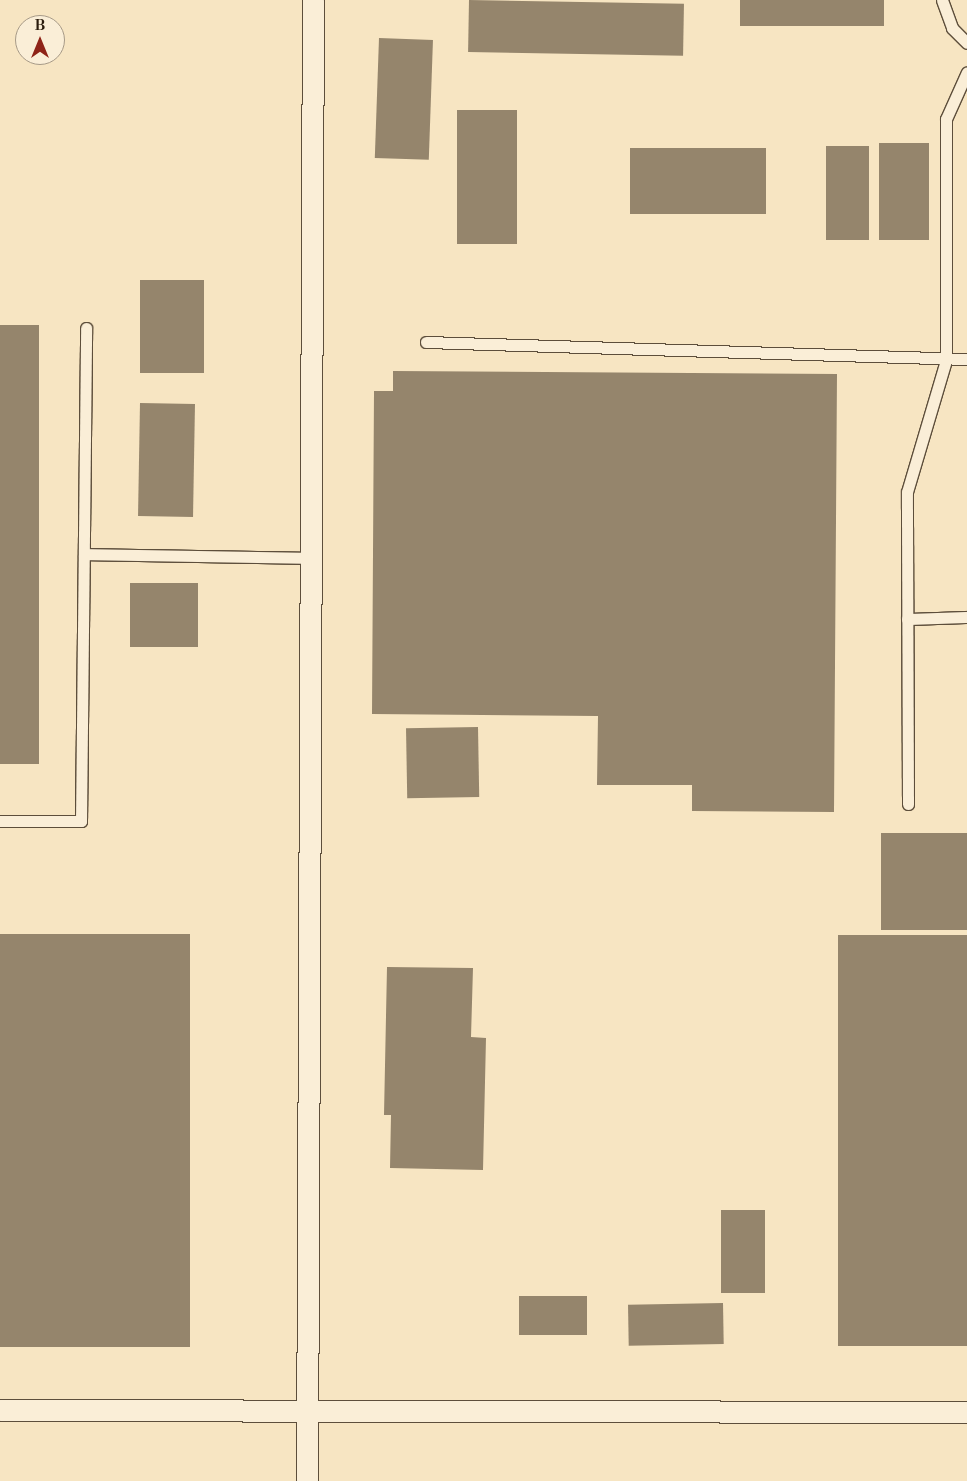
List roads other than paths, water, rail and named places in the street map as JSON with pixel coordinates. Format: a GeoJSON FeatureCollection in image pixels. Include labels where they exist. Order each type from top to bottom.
{"type":"FeatureCollection","features":[{"type":"Feature","properties":{"kind":"street"},"geometry":{"type":"LineString","coordinates":[[307,1481],[313,0]]}},
{"type":"Feature","properties":{"kind":"street"},"geometry":{"type":"LineString","coordinates":[[0,1410],[967,1412]]}},
{"type":"Feature","properties":{"kind":"lane"},"geometry":{"type":"LineString","coordinates":[[942,0],[952,28],[967,44]]}},
{"type":"Feature","properties":{"kind":"lane"},"geometry":{"type":"LineString","coordinates":[[908,804],[907,492],[946,360],[946,119],[967,72]]}},
{"type":"Feature","properties":{"kind":"lane"},"geometry":{"type":"LineString","coordinates":[[0,821],[81,821],[86,328]]}},
{"type":"Feature","properties":{"kind":"lane"},"geometry":{"type":"LineString","coordinates":[[426,342],[946,360],[967,359]]}},
{"type":"Feature","properties":{"kind":"lane"},"geometry":{"type":"LineString","coordinates":[[84,554],[311,558]]}},
{"type":"Feature","properties":{"kind":"lane"},"geometry":{"type":"LineString","coordinates":[[907,619],[967,617]]}}]}
